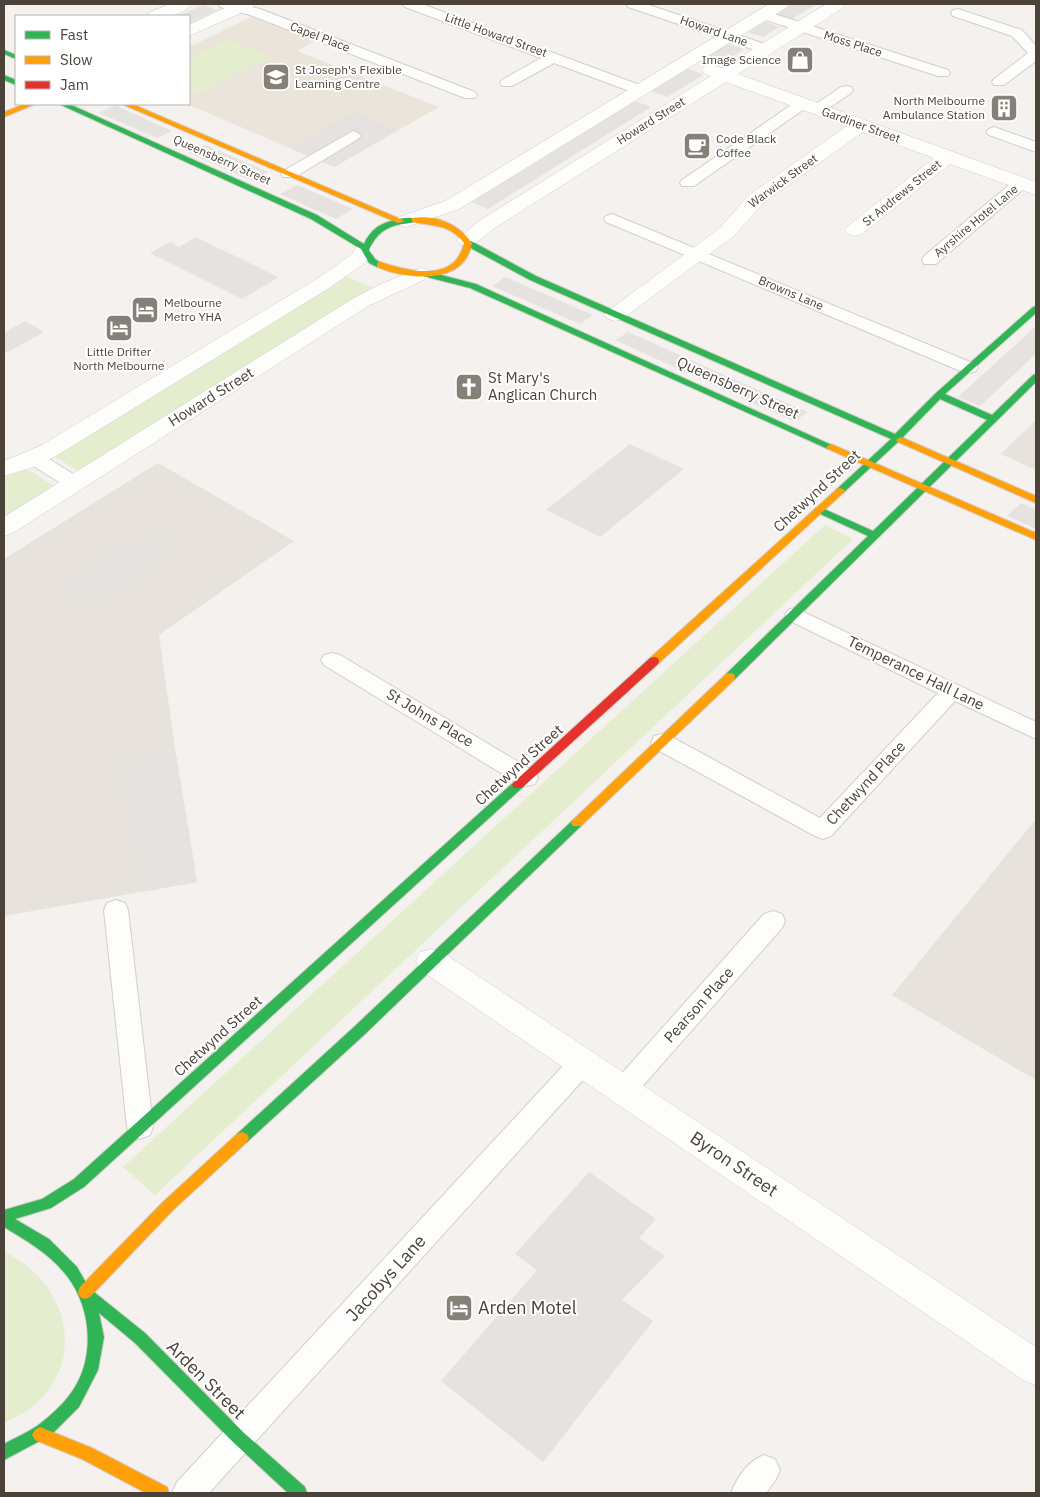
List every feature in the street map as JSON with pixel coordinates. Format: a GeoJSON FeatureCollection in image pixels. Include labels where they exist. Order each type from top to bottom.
{"type":"FeatureCollection","features":[{"type":"Feature","properties":{"kind":"street"},"geometry":{"type":"LineString","coordinates":[[158,15],[183,4]]}},
{"type":"Feature","properties":{"kind":"street"},"geometry":{"type":"LineString","coordinates":[[4,469],[34,458],[322,284],[354,262],[365,249],[366,243],[373,234],[385,226],[452,204],[464,198],[780,4]]}},
{"type":"Feature","properties":{"kind":"street","name":"Howard Street"},"geometry":{"type":"LineString","coordinates":[[468,242],[486,226],[837,4]]}},
{"type":"Feature","properties":{"kind":"street"},"geometry":{"type":"LineString","coordinates":[[190,30],[236,5]]}},
{"type":"Feature","properties":{"kind":"street","name":"Gardiner Street"},"geometry":{"type":"LineString","coordinates":[[686,61],[861,125],[1031,184]]}},
{"type":"Feature","properties":{"kind":"street"},"geometry":{"type":"LineString","coordinates":[[638,91],[676,106]]}},
{"type":"Feature","properties":{"kind":"street"},"geometry":{"type":"LineString","coordinates":[[4,115],[29,105]]}},
{"type":"Feature","properties":{"kind":"street","name":"Queensberry Street"},"geometry":{"type":"LineString","coordinates":[[65,105],[320,220],[365,249],[372,262],[383,268],[404,274],[424,274],[464,283],[593,334],[870,463],[1036,537]]}},
{"type":"Feature","properties":{"kind":"street","name":"Queensberry Street"},"geometry":{"type":"LineString","coordinates":[[128,105],[403,221],[424,220],[440,222],[460,231],[468,242],[520,272],[615,317],[1036,500]]}},
{"type":"Feature","properties":{"kind":"street","name":"Warwick Street"},"geometry":{"type":"LineString","coordinates":[[615,317],[732,228],[746,208],[756,199],[861,125]]}},
{"type":"Feature","properties":{"kind":"street"},"geometry":{"type":"LineString","coordinates":[[163,148],[193,132]]}},
{"type":"Feature","properties":{"kind":"street","name":"St Andrews Street"},"geometry":{"type":"LineString","coordinates":[[855,230],[948,156]]}},
{"type":"Feature","properties":{"kind":"street"},"geometry":{"type":"LineString","coordinates":[[258,191],[289,174]]}},
{"type":"Feature","properties":{"kind":"street"},"geometry":{"type":"LineString","coordinates":[[424,274],[455,265],[466,254],[468,242]]}},
{"type":"Feature","properties":{"kind":"street","name":"Howard Street"},"geometry":{"type":"LineString","coordinates":[[4,528],[361,302],[388,288],[424,274]]}},
{"type":"Feature","properties":{"kind":"street","name":"Chetwynd Street"},"geometry":{"type":"LineString","coordinates":[[4,1216],[46,1204],[69,1191],[527,778],[896,439],[939,395],[1036,309]]}},
{"type":"Feature","properties":{"kind":"street"},"geometry":{"type":"LineString","coordinates":[[86,1293],[168,1206],[431,962],[795,615],[1036,376]]}},
{"type":"Feature","properties":{"kind":"street"},"geometry":{"type":"LineString","coordinates":[[939,395],[993,419]]}},
{"type":"Feature","properties":{"kind":"street"},"geometry":{"type":"LineString","coordinates":[[819,510],[875,536]]}},
{"type":"Feature","properties":{"kind":"street","name":"Byron Street"},"geometry":{"type":"LineString","coordinates":[[431,962],[624,1089],[1036,1368]]}},
{"type":"Feature","properties":{"kind":"street"},"geometry":{"type":"LineString","coordinates":[[4,1220],[29,1232],[64,1262],[86,1293],[92,1311],[97,1339],[90,1370],[79,1394],[69,1407],[40,1435],[4,1452]]}},
{"type":"Feature","properties":{"kind":"street","name":"Arden Street"},"geometry":{"type":"LineString","coordinates":[[86,1293],[140,1338],[239,1438],[299,1493]]}},
{"type":"Feature","properties":{"kind":"street"},"geometry":{"type":"LineString","coordinates":[[40,1435],[98,1457],[161,1493]]}},
{"type":"Feature","properties":{"kind":"lane","name":"Little Howard Street"},"geometry":{"type":"LineString","coordinates":[[410,4],[638,91]]}},
{"type":"Feature","properties":{"kind":"lane","name":"Howard Lane"},"geometry":{"type":"LineString","coordinates":[[633,4],[766,49]]}},
{"type":"Feature","properties":{"kind":"lane","name":"Capel Place"},"geometry":{"type":"LineString","coordinates":[[236,5],[470,95]]}},
{"type":"Feature","properties":{"kind":"lane","name":"Moss Place"},"geometry":{"type":"LineString","coordinates":[[762,14],[943,74]]}},
{"type":"Feature","properties":{"kind":"lane"},"geometry":{"type":"LineString","coordinates":[[958,14],[1017,32],[1036,54],[999,82]]}},
{"type":"Feature","properties":{"kind":"lane","name":"Little Howard Street"},"geometry":{"type":"LineString","coordinates":[[507,83],[553,57]]}},
{"type":"Feature","properties":{"kind":"lane"},"geometry":{"type":"LineString","coordinates":[[890,74],[907,62]]}},
{"type":"Feature","properties":{"kind":"lane"},"geometry":{"type":"LineString","coordinates":[[688,183],[810,106],[846,90]]}},
{"type":"Feature","properties":{"kind":"lane"},"geometry":{"type":"LineString","coordinates":[[994,132],[1036,147]]}},
{"type":"Feature","properties":{"kind":"lane"},"geometry":{"type":"LineString","coordinates":[[289,174],[353,136]]}},
{"type":"Feature","properties":{"kind":"lane","name":"Ayrshire Hotel Lane"},"geometry":{"type":"LineString","coordinates":[[930,260],[1031,184]]}},
{"type":"Feature","properties":{"kind":"lane","name":"Browns Lane"},"geometry":{"type":"LineString","coordinates":[[612,219],[698,253],[969,368]]}},
{"type":"Feature","properties":{"kind":"lane"},"geometry":{"type":"LineString","coordinates":[[34,458],[74,483]]}},
{"type":"Feature","properties":{"kind":"lane","name":"Temperance Hall Lane"},"geometry":{"type":"LineString","coordinates":[[795,615],[1036,732]]}},
{"type":"Feature","properties":{"kind":"lane","name":"St Johns Place"},"geometry":{"type":"LineString","coordinates":[[332,660],[527,778]]}},
{"type":"Feature","properties":{"kind":"lane","name":"Chetwynd Place"},"geometry":{"type":"LineString","coordinates":[[662,742],[823,830],[952,691]]}},
{"type":"Feature","properties":{"kind":"lane"},"geometry":{"type":"LineString","coordinates":[[116,910],[140,1127]]}},
{"type":"Feature","properties":{"kind":"lane","name":"Pearson Place"},"geometry":{"type":"LineString","coordinates":[[624,1089],[773,921]]}},
{"type":"Feature","properties":{"kind":"lane","name":"Jacobys Lane"},"geometry":{"type":"LineString","coordinates":[[188,1493],[583,1062]]}},
{"type":"Feature","properties":{"kind":"shaded area"},"geometry":{"type":"Polygon","coordinates":[[[792,4],[817,4],[789,21],[774,15],[792,4]]]}},
{"type":"Feature","properties":{"kind":"shaded area"},"geometry":{"type":"Polygon","coordinates":[[[203,5],[217,10],[190,23],[190,15],[180,15],[203,5]]]}},
{"type":"Feature","properties":{"kind":"shaded area","name":"St Joseph's Flexible Learning Centre"},"geometry":{"type":"Polygon","coordinates":[[[253,16],[317,40],[297,51],[439,107],[334,167],[189,105],[190,47],[253,16]]]}},
{"type":"Feature","properties":{"kind":"shaded area"},"geometry":{"type":"Polygon","coordinates":[[[763,21],[779,27],[763,37],[746,32],[763,21]]]}},
{"type":"Feature","properties":{"kind":"shaded area"},"geometry":{"type":"Polygon","coordinates":[[[727,43],[744,49],[716,67],[699,61],[727,43]]]}},
{"type":"Feature","properties":{"kind":"shaded area"},"geometry":{"type":"Polygon","coordinates":[[[687,68],[703,75],[667,97],[651,91],[687,68]]]}},
{"type":"Feature","properties":{"kind":"shaded area"},"geometry":{"type":"Polygon","coordinates":[[[635,101],[651,107],[488,209],[471,202],[635,101]]]}},
{"type":"Feature","properties":{"kind":"shaded area"},"geometry":{"type":"Polygon","coordinates":[[[115,105],[172,131],[157,138],[99,113],[115,105]]]}},
{"type":"Feature","properties":{"kind":"shaded area"},"geometry":{"type":"Polygon","coordinates":[[[354,113],[398,130],[334,167],[290,148],[354,113]]]}},
{"type":"Feature","properties":{"kind":"shaded area"},"geometry":{"type":"Polygon","coordinates":[[[204,145],[268,172],[252,181],[189,153],[204,145]]]}},
{"type":"Feature","properties":{"kind":"shaded area"},"geometry":{"type":"Polygon","coordinates":[[[297,185],[353,209],[336,219],[280,194],[297,185]]]}},
{"type":"Feature","properties":{"kind":"shaded area"},"geometry":{"type":"Polygon","coordinates":[[[196,237],[279,277],[242,299],[150,253],[170,242],[179,247],[196,237]]]}},
{"type":"Feature","properties":{"kind":"shaded area"},"geometry":{"type":"Polygon","coordinates":[[[505,277],[593,315],[580,324],[492,286],[505,277]]]}},
{"type":"Feature","properties":{"kind":"shaded area"},"geometry":{"type":"Polygon","coordinates":[[[25,321],[44,332],[4,354],[4,333],[25,321]]]}},
{"type":"Feature","properties":{"kind":"shaded area"},"geometry":{"type":"Polygon","coordinates":[[[1036,326],[1036,354],[980,406],[958,397],[1036,326]]]}},
{"type":"Feature","properties":{"kind":"shaded area"},"geometry":{"type":"Polygon","coordinates":[[[628,332],[807,412],[795,422],[615,340],[628,332]]]}},
{"type":"Feature","properties":{"kind":"shaded area"},"geometry":{"type":"Polygon","coordinates":[[[1036,420],[1036,470],[1001,454],[1036,420]]]}},
{"type":"Feature","properties":{"kind":"shaded area"},"geometry":{"type":"Polygon","coordinates":[[[630,444],[684,469],[600,537],[546,510],[630,444]]]}},
{"type":"Feature","properties":{"kind":"shaded area"},"geometry":{"type":"Polygon","coordinates":[[[158,463],[294,541],[159,635],[197,882],[4,916],[4,559],[158,463]]]}},
{"type":"Feature","properties":{"kind":"shaded area"},"geometry":{"type":"Polygon","coordinates":[[[1021,503],[1036,510],[1036,529],[1007,516],[1021,503]]]}},
{"type":"Feature","properties":{"kind":"shaded area"},"geometry":{"type":"Polygon","coordinates":[[[161,541],[174,549],[92,603],[64,585],[128,544],[143,552],[161,541]]]}},
{"type":"Feature","properties":{"kind":"shaded area"},"geometry":{"type":"Polygon","coordinates":[[[176,755],[197,882],[141,892],[123,764],[176,755]]]}},
{"type":"Feature","properties":{"kind":"shaded area"},"geometry":{"type":"Polygon","coordinates":[[[1036,819],[1036,1080],[892,995],[1036,819]]]}},
{"type":"Feature","properties":{"kind":"shaded area"},"geometry":{"type":"Polygon","coordinates":[[[589,1172],[656,1219],[639,1238],[665,1256],[622,1300],[653,1321],[543,1462],[441,1381],[537,1270],[515,1254],[589,1172]]]}},
{"type":"Feature","properties":{"kind":"green space"},"geometry":{"type":"Polygon","coordinates":[[[228,39],[271,57],[196,95],[190,92],[190,58],[228,39]]]}},
{"type":"Feature","properties":{"kind":"green space"},"geometry":{"type":"Polygon","coordinates":[[[345,276],[374,288],[80,472],[54,456],[345,276]]]}},
{"type":"Feature","properties":{"kind":"green space"},"geometry":{"type":"Polygon","coordinates":[[[29,470],[54,486],[54,489],[4,520],[4,477],[29,470]]]}},
{"type":"Feature","properties":{"kind":"green space"},"geometry":{"type":"Polygon","coordinates":[[[825,525],[853,539],[155,1195],[123,1167],[825,525]]]}},
{"type":"Feature","properties":{"kind":"green space"},"geometry":{"type":"Polygon","coordinates":[[[4,1251],[34,1272],[50,1291],[63,1325],[65,1342],[63,1359],[57,1376],[47,1391],[31,1408],[4,1423],[4,1251]]]}},
{"type":"Feature","properties":{"kind":"traffic: fast"},"geometry":{"type":"LineString","coordinates":[[4,52],[15,57]]}},
{"type":"Feature","properties":{"kind":"traffic: fast"},"geometry":{"type":"LineString","coordinates":[[4,77],[15,82]]}},
{"type":"Feature","properties":{"kind":"traffic: fast"},"geometry":{"type":"LineString","coordinates":[[65,105],[314,217],[365,248]]}},
{"type":"Feature","properties":{"kind":"traffic: fast"},"geometry":{"type":"LineString","coordinates":[[380,265],[372,261],[365,250],[373,235],[384,226],[415,220]]}},
{"type":"Feature","properties":{"kind":"traffic: fast"},"geometry":{"type":"LineString","coordinates":[[468,243],[533,278],[901,440]]}},
{"type":"Feature","properties":{"kind":"traffic: fast"},"geometry":{"type":"LineString","coordinates":[[426,274],[473,286],[831,447]]}},
{"type":"Feature","properties":{"kind":"traffic: fast"},"geometry":{"type":"LineString","coordinates":[[840,491],[896,439],[939,395],[1036,309]]}},
{"type":"Feature","properties":{"kind":"traffic: fast"},"geometry":{"type":"LineString","coordinates":[[730,677],[1036,377]]}},
{"type":"Feature","properties":{"kind":"traffic: fast"},"geometry":{"type":"LineString","coordinates":[[939,395],[993,419]]}},
{"type":"Feature","properties":{"kind":"traffic: fast"},"geometry":{"type":"LineString","coordinates":[[819,510],[875,536]]}},
{"type":"Feature","properties":{"kind":"traffic: fast"},"geometry":{"type":"LineString","coordinates":[[4,1216],[46,1204],[79,1183],[518,785]]}},
{"type":"Feature","properties":{"kind":"traffic: fast"},"geometry":{"type":"LineString","coordinates":[[242,1138],[359,1031],[577,823]]}},
{"type":"Feature","properties":{"kind":"traffic: fast"},"geometry":{"type":"LineString","coordinates":[[4,1220],[44,1243],[72,1271],[90,1303],[96,1337],[91,1370],[74,1402],[45,1430],[4,1452]]}},
{"type":"Feature","properties":{"kind":"traffic: fast"},"geometry":{"type":"LineString","coordinates":[[87,1294],[140,1338],[239,1438],[299,1493]]}},
{"type":"Feature","properties":{"kind":"traffic: slow"},"geometry":{"type":"LineString","coordinates":[[4,115],[29,105]]}},
{"type":"Feature","properties":{"kind":"traffic: slow"},"geometry":{"type":"LineString","coordinates":[[128,105],[401,221]]}},
{"type":"Feature","properties":{"kind":"traffic: slow"},"geometry":{"type":"LineString","coordinates":[[380,265],[388,269],[411,273],[436,273],[447,270],[463,258],[468,243],[458,231],[438,222],[415,220]]}},
{"type":"Feature","properties":{"kind":"traffic: slow"},"geometry":{"type":"LineString","coordinates":[[901,440],[1036,500]]}},
{"type":"Feature","properties":{"kind":"traffic: slow"},"geometry":{"type":"LineString","coordinates":[[831,447],[1036,537]]}},
{"type":"Feature","properties":{"kind":"traffic: slow"},"geometry":{"type":"LineString","coordinates":[[654,661],[840,491]]}},
{"type":"Feature","properties":{"kind":"traffic: slow"},"geometry":{"type":"LineString","coordinates":[[577,823],[730,677]]}},
{"type":"Feature","properties":{"kind":"traffic: slow"},"geometry":{"type":"LineString","coordinates":[[85,1292],[168,1206],[242,1138]]}},
{"type":"Feature","properties":{"kind":"traffic: slow"},"geometry":{"type":"LineString","coordinates":[[40,1435],[87,1453],[161,1493]]}},
{"type":"Feature","properties":{"kind":"traffic: jam"},"geometry":{"type":"LineString","coordinates":[[518,785],[654,661]]}},
{"type":"Feature","properties":{"kind":"place","name":"Image Science"},"geometry":{"type":"Point","coordinates":[800,60]}},
{"type":"Feature","properties":{"kind":"place","name":"St Joseph's Flexible Learning Centre"},"geometry":{"type":"Point","coordinates":[276,77]}},
{"type":"Feature","properties":{"kind":"place","name":"North Melbourne Ambulance Station"},"geometry":{"type":"Point","coordinates":[1004,108]}},
{"type":"Feature","properties":{"kind":"place","name":"Code Black Coffee"},"geometry":{"type":"Point","coordinates":[697,146]}},
{"type":"Feature","properties":{"kind":"place","name":"Melbourne Metro YHA"},"geometry":{"type":"Point","coordinates":[145,310]}},
{"type":"Feature","properties":{"kind":"place","name":"Little Drifter North Melbourne"},"geometry":{"type":"Point","coordinates":[119,328]}},
{"type":"Feature","properties":{"kind":"place","name":"St Mary's Anglican Church"},"geometry":{"type":"Point","coordinates":[469,387]}},
{"type":"Feature","properties":{"kind":"place","name":"Arden Motel"},"geometry":{"type":"Point","coordinates":[459,1308]}}]}
